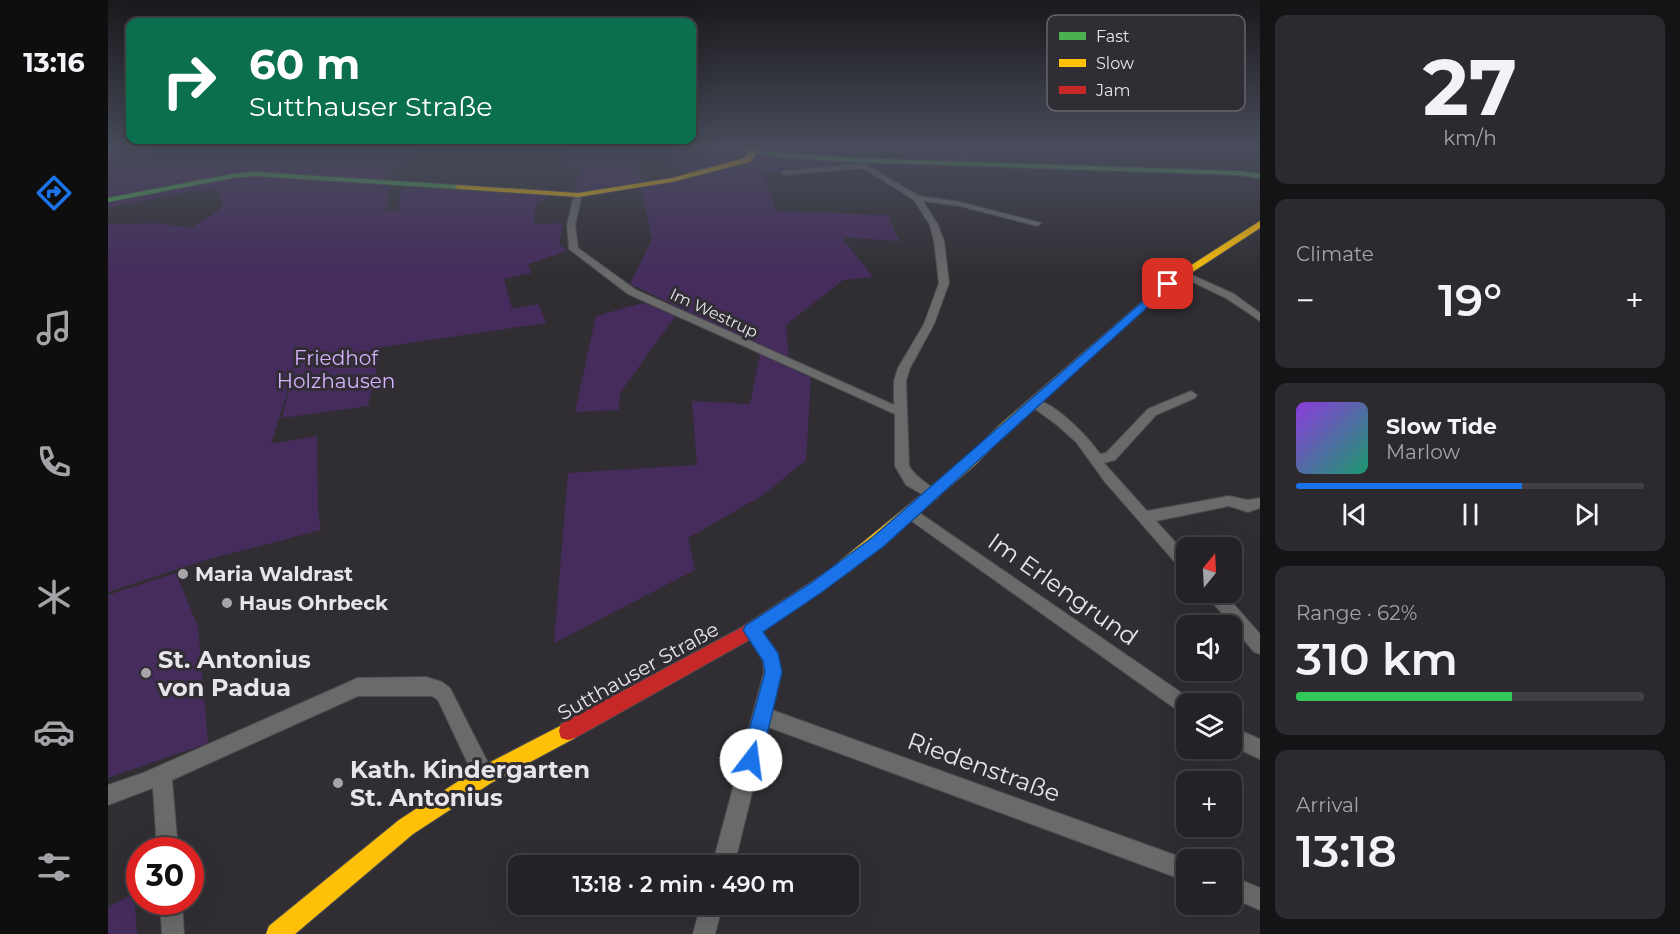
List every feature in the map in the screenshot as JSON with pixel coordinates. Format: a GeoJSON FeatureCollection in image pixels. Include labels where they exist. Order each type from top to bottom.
{"type":"FeatureCollection","features":[{"type":"Feature","properties":{"kind":"street"},"geometry":{"type":"LineString","coordinates":[[108,200],[152,191]]}},
{"type":"Feature","properties":{"kind":"street"},"geometry":{"type":"LineString","coordinates":[[510,191],[578,195],[606,191]]}},
{"type":"Feature","properties":{"kind":"street"},"geometry":{"type":"LineString","coordinates":[[905,191],[917,198],[960,204],[1037,223]]}},
{"type":"Feature","properties":{"kind":"street","name":"Im Westrup"},"geometry":{"type":"LineString","coordinates":[[578,195],[571,225],[574,249],[620,284],[743,343],[892,409],[902,411]]}},
{"type":"Feature","properties":{"kind":"street"},"geometry":{"type":"LineString","coordinates":[[917,198],[934,225],[939,241],[944,283],[929,324],[904,368],[900,381],[902,466],[910,481],[932,495]]}},
{"type":"Feature","properties":{"kind":"street","name":"Sutthauser Straße"},"geometry":{"type":"LineString","coordinates":[[277,934],[405,827],[484,776],[642,692],[752,630],[829,578],[932,495],[1116,328],[1184,274],[1260,224]]}},
{"type":"Feature","properties":{"kind":"street"},"geometry":{"type":"LineString","coordinates":[[1184,274],[1230,296],[1260,318]]}},
{"type":"Feature","properties":{"kind":"street"},"geometry":{"type":"LineString","coordinates":[[1096,459],[1110,457],[1152,412],[1191,395]]}},
{"type":"Feature","properties":{"kind":"street"},"geometry":{"type":"LineString","coordinates":[[1033,403],[1061,422],[1096,459],[1099,466],[1133,507],[1145,517],[1176,553]]}},
{"type":"Feature","properties":{"kind":"street"},"geometry":{"type":"LineString","coordinates":[[1145,517],[1229,501],[1248,506],[1260,503]]}},
{"type":"Feature","properties":{"kind":"street","name":"Im Erlengrund"},"geometry":{"type":"LineString","coordinates":[[911,513],[1176,699]]}},
{"type":"Feature","properties":{"kind":"street"},"geometry":{"type":"LineString","coordinates":[[1222,603],[1260,646]]}},
{"type":"Feature","properties":{"kind":"street"},"geometry":{"type":"LineString","coordinates":[[726,855],[773,672],[771,658],[752,630]]}},
{"type":"Feature","properties":{"kind":"street"},"geometry":{"type":"LineString","coordinates":[[108,795],[162,774],[357,687],[405,685],[436,688],[444,694],[484,776]]}},
{"type":"Feature","properties":{"kind":"street","name":"Riedenstraße"},"geometry":{"type":"LineString","coordinates":[[762,716],[1176,866]]}},
{"type":"Feature","properties":{"kind":"street"},"geometry":{"type":"LineString","coordinates":[[1242,741],[1260,749]]}},
{"type":"Feature","properties":{"kind":"street"},"geometry":{"type":"LineString","coordinates":[[162,774],[167,837]]}},
{"type":"Feature","properties":{"kind":"street"},"geometry":{"type":"LineString","coordinates":[[1242,891],[1260,899]]}},
{"type":"Feature","properties":{"kind":"street"},"geometry":{"type":"LineString","coordinates":[[172,915],[173,934]]}},
{"type":"Feature","properties":{"kind":"street"},"geometry":{"type":"LineString","coordinates":[[704,934],[709,915]]}},
{"type":"Feature","properties":{"kind":"green space"},"geometry":{"type":"Polygon","coordinates":[[[108,191],[209,191],[186,192],[108,208],[108,191]]]}},
{"type":"Feature","properties":{"kind":"green space","name":"Friedhof Holzhausen"},"geometry":{"type":"Polygon","coordinates":[[[218,191],[389,191],[386,211],[398,210],[402,191],[551,195],[536,204],[534,224],[563,223],[559,244],[567,251],[528,264],[531,273],[504,279],[512,309],[539,304],[546,323],[382,347],[368,406],[282,418],[293,374],[271,444],[317,436],[318,511],[321,530],[202,561],[108,592],[108,224],[158,223],[191,228],[223,207],[218,191]]]}},
{"type":"Feature","properties":{"kind":"green space"},"geometry":{"type":"Polygon","coordinates":[[[642,191],[770,191],[776,211],[888,215],[899,241],[841,237],[873,277],[843,280],[786,325],[789,360],[630,284],[652,240],[642,191]]]}},
{"type":"Feature","properties":{"kind":"green space"},"geometry":{"type":"Polygon","coordinates":[[[643,303],[676,315],[620,393],[619,410],[575,412],[596,316],[643,303]]]}},
{"type":"Feature","properties":{"kind":"green space"},"geometry":{"type":"Polygon","coordinates":[[[760,354],[811,378],[806,460],[763,495],[688,538],[695,570],[554,643],[568,473],[697,465],[692,401],[750,404],[760,354]]]}},
{"type":"Feature","properties":{"kind":"green space"},"geometry":{"type":"Polygon","coordinates":[[[176,573],[198,627],[208,743],[108,778],[108,595],[176,573]]]}},
{"type":"Feature","properties":{"kind":"green space"},"geometry":{"type":"Polygon","coordinates":[[[126,898],[126,915],[136,915],[137,934],[108,934],[108,908],[126,898]]]}},
{"type":"Feature","properties":{"kind":"traffic: fast"},"geometry":{"type":"LineString","coordinates":[[108,200],[157,191]]}},
{"type":"Feature","properties":{"kind":"traffic: slow"},"geometry":{"type":"LineString","coordinates":[[512,191],[578,195],[606,191]]}},
{"type":"Feature","properties":{"kind":"traffic: slow"},"geometry":{"type":"LineString","coordinates":[[845,566],[970,462],[1006,426],[1168,284],[1260,224]]}},
{"type":"Feature","properties":{"kind":"traffic: slow"},"geometry":{"type":"LineString","coordinates":[[277,934],[406,827],[484,776],[568,731]]}},
{"type":"Feature","properties":{"kind":"traffic: jam"},"geometry":{"type":"LineString","coordinates":[[568,731],[745,634],[813,590],[845,566]]}},
{"type":"Feature","properties":{"kind":"place","name":"Maria Waldrast"},"geometry":{"type":"Point","coordinates":[183,574]}},
{"type":"Feature","properties":{"kind":"place","name":"Haus Ohrbeck"},"geometry":{"type":"Point","coordinates":[227,603]}},
{"type":"Feature","properties":{"kind":"place","name":"St. Antonius von Padua"},"geometry":{"type":"Point","coordinates":[146,673]}},
{"type":"Feature","properties":{"kind":"place","name":"Kath. Kindergarten St. Antonius"},"geometry":{"type":"Point","coordinates":[338,783]}},
{"type":"Feature","properties":{"kind":"route"},"geometry":{"type":"LineString","coordinates":[[751,760],[773,672],[771,658],[752,630],[816,588],[879,541],[1168,284]]}}]}
